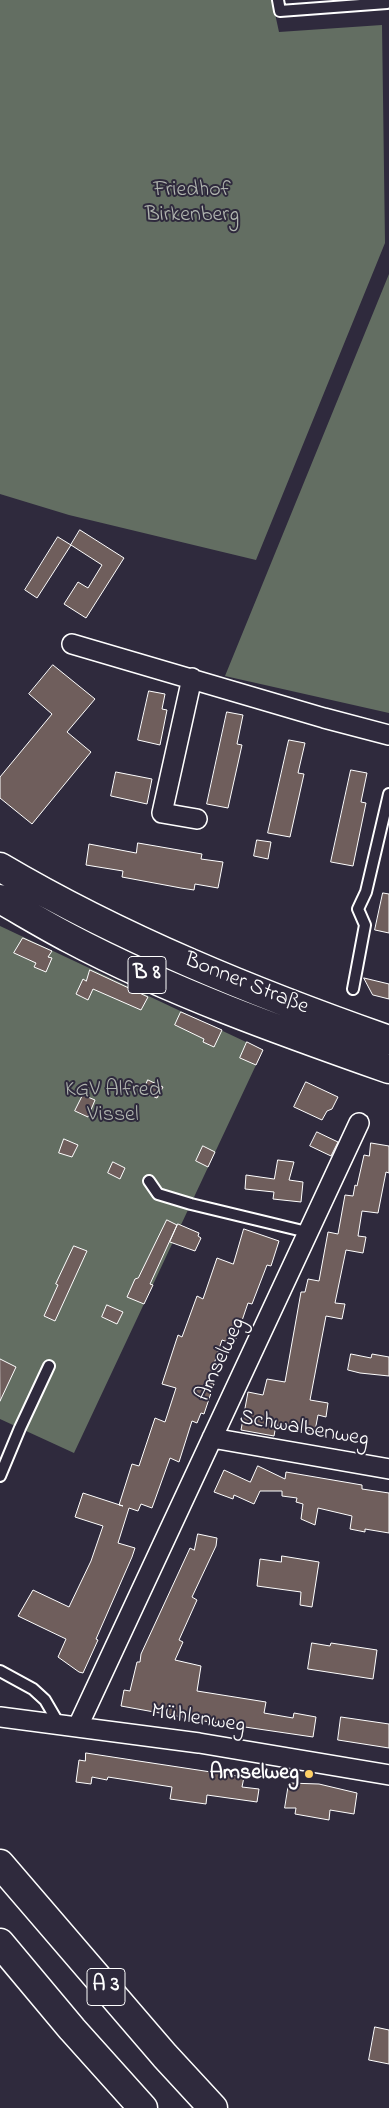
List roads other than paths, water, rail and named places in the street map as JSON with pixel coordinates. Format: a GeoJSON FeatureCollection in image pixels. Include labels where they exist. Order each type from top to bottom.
{"type":"FeatureCollection","features":[{"type":"Feature","properties":{"kind":"highway","name":"Bonner Straße"},"geometry":{"type":"LineString","coordinates":[[0,867],[97,920],[156,947],[261,991],[389,1040]]}},
{"type":"Feature","properties":{"kind":"highway","name":"Bonner Straße"},"geometry":{"type":"LineString","coordinates":[[0,898],[69,938],[139,972],[275,1028],[389,1069]]}},
{"type":"Feature","properties":{"kind":"highway","name":"A 3"},"geometry":{"type":"LineString","coordinates":[[0,1864],[165,2056],[214,2108]]}},
{"type":"Feature","properties":{"kind":"highway","name":"A 3"},"geometry":{"type":"LineString","coordinates":[[0,1943],[72,2029],[143,2108]]}},
{"type":"Feature","properties":{"kind":"street"},"geometry":{"type":"LineString","coordinates":[[72,644],[324,718],[389,735]]}},
{"type":"Feature","properties":{"kind":"street"},"geometry":{"type":"LineString","coordinates":[[192,678],[162,813],[197,819]]}},
{"type":"Feature","properties":{"kind":"street","name":"Amselweg"},"geometry":{"type":"LineString","coordinates":[[78,1726],[359,1123]]}},
{"type":"Feature","properties":{"kind":"street","name":"Schwalbenweg"},"geometry":{"type":"LineString","coordinates":[[212,1438],[389,1468]]}},
{"type":"Feature","properties":{"kind":"street","name":"Mühlenweg"},"geometry":{"type":"LineString","coordinates":[[0,1717],[199,1743],[389,1775]]}},
{"type":"Feature","properties":{"kind":"lane"},"geometry":{"type":"LineString","coordinates":[[278,0],[280,11],[387,3]]}},
{"type":"Feature","properties":{"kind":"lane"},"geometry":{"type":"LineString","coordinates":[[352,989],[365,925],[358,909],[366,892],[389,794]]}},
{"type":"Feature","properties":{"kind":"lane"},"geometry":{"type":"LineString","coordinates":[[149,1181],[158,1194],[191,1204],[307,1232]]}},
{"type":"Feature","properties":{"kind":"lane"},"geometry":{"type":"LineString","coordinates":[[0,1476],[49,1366]]}},
{"type":"Feature","properties":{"kind":"lane"},"geometry":{"type":"LineString","coordinates":[[0,1671],[32,1689],[45,1700],[58,1724]]}},
{"type":"Feature","properties":{"kind":"place","name":"Amselweg"},"geometry":{"type":"Point","coordinates":[309,1774]}},
{"type":"Feature","properties":{"kind":"park label","name":"Friedhof Birkenberg"},"geometry":{"type":"Point","coordinates":[192,204]}},
{"type":"Feature","properties":{"kind":"park label","name":"KGV Alfred Vissel"},"geometry":{"type":"Point","coordinates":[113,1104]}}]}
